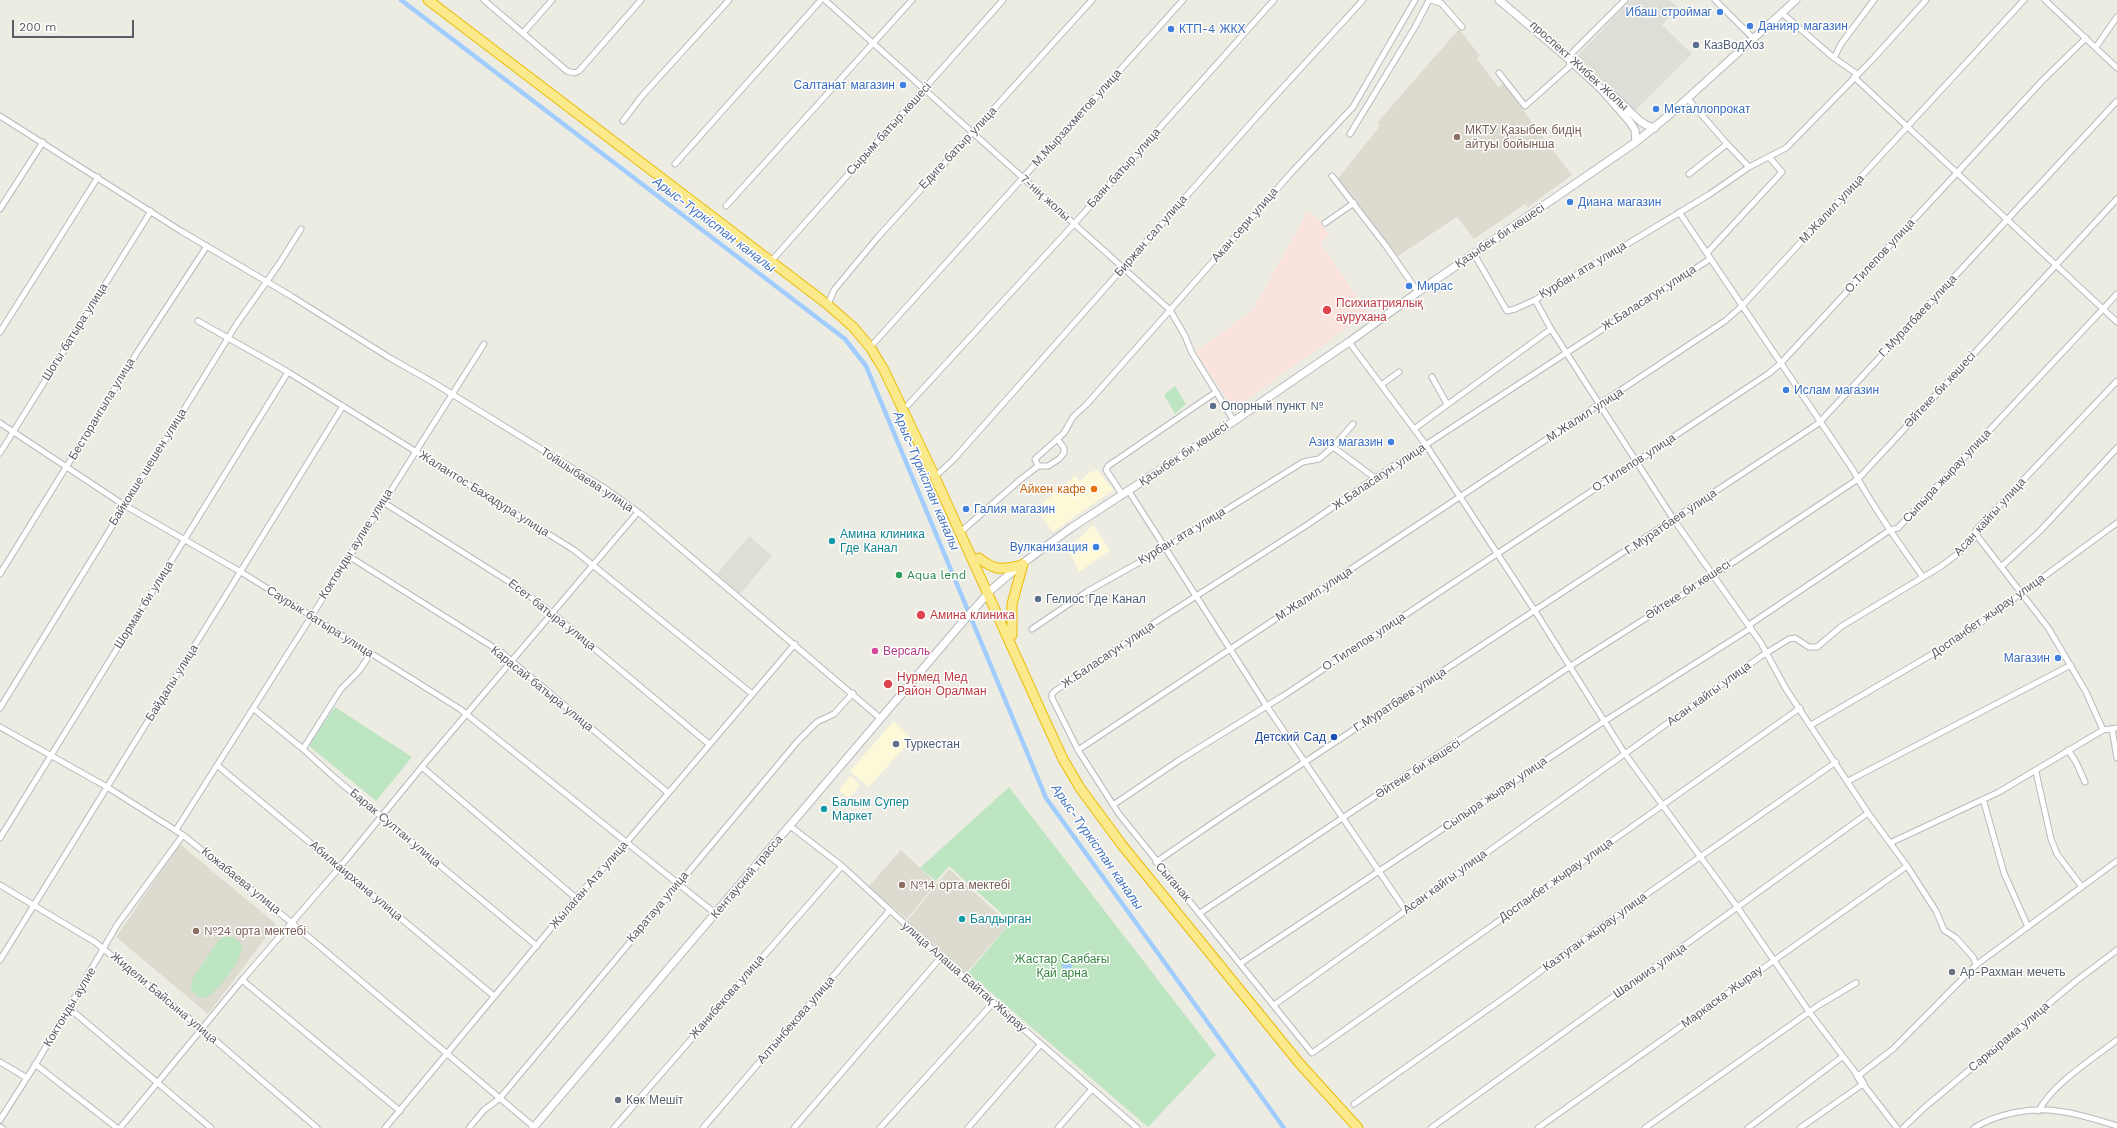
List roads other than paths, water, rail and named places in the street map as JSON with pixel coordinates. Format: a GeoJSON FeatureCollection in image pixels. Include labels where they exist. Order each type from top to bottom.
{"type":"FeatureCollection","features":[{"type":"Feature","properties":{"kind":"highway"},"geometry":{"type":"LineString","coordinates":[[428,0],[827,304],[853,327],[870,347],[884,370],[1012,635],[1068,756],[1100,808],[1299,1054],[1365,1128]]}},
{"type":"Feature","properties":{"kind":"highway"},"geometry":{"type":"LineString","coordinates":[[437,0],[830,300],[857,324],[874,343],[908,405],[964,529],[979,558],[990,592],[1063,759],[1095,811],[1295,1058],[1358,1128]]}},
{"type":"Feature","properties":{"kind":"highway"},"geometry":{"type":"LineString","coordinates":[[979,558],[994,568],[1005,569],[1021,565],[1012,604],[1012,635]]}},
{"type":"Feature","properties":{"kind":"main road","name":"проспект Жибек Жолы"},"geometry":{"type":"LineString","coordinates":[[1499,0],[1570,57],[1601,89],[1630,122],[1635,130],[1636,142]]}},
{"type":"Feature","properties":{"kind":"main road","name":"проспект Жибек Жолы"},"geometry":{"type":"LineString","coordinates":[[1504,0],[1570,57],[1640,121],[1655,128]]}},
{"type":"Feature","properties":{"kind":"main road","name":"Қазыбек би көшесі"},"geometry":{"type":"LineString","coordinates":[[976,607],[990,592],[1021,565],[1071,528],[1234,421],[1655,128],[1783,14],[1796,0]]}},
{"type":"Feature","properties":{"kind":"main road","name":"Кентауский трасса"},"geometry":{"type":"LineString","coordinates":[[533,1127],[976,607]]}},
{"type":"Feature","properties":{"kind":"main road"},"geometry":{"type":"LineString","coordinates":[[1858,1076],[1863,1084]]}},
{"type":"Feature","properties":{"kind":"street"},"geometry":{"type":"LineString","coordinates":[[484,0],[567,71],[574,73],[579,71],[641,0]]}},
{"type":"Feature","properties":{"kind":"street"},"geometry":{"type":"LineString","coordinates":[[523,33],[552,0]]}},
{"type":"Feature","properties":{"kind":"street"},"geometry":{"type":"LineString","coordinates":[[623,121],[642,96],[729,0]]}},
{"type":"Feature","properties":{"kind":"street"},"geometry":{"type":"LineString","coordinates":[[675,164],[821,0]]}},
{"type":"Feature","properties":{"kind":"street","name":"7-нің жолы"},"geometry":{"type":"LineString","coordinates":[[824,0],[1170,310],[1234,421]]}},
{"type":"Feature","properties":{"kind":"street"},"geometry":{"type":"LineString","coordinates":[[726,206],[912,0]]}},
{"type":"Feature","properties":{"kind":"street","name":"Сырым батыр көшесі"},"geometry":{"type":"LineString","coordinates":[[774,258],[1003,0]]}},
{"type":"Feature","properties":{"kind":"street","name":"Едиге батыр улица"},"geometry":{"type":"LineString","coordinates":[[830,300],[834,290],[878,237],[1092,0]]}},
{"type":"Feature","properties":{"kind":"street","name":"М.Мырзахметов улица"},"geometry":{"type":"LineString","coordinates":[[874,343],[1183,0]]}},
{"type":"Feature","properties":{"kind":"street","name":"Баян батыр улица"},"geometry":{"type":"LineString","coordinates":[[908,405],[1074,224],[1274,0]]}},
{"type":"Feature","properties":{"kind":"street","name":"Биржан сал улица"},"geometry":{"type":"LineString","coordinates":[[939,473],[959,453],[1363,0]]}},
{"type":"Feature","properties":{"kind":"street","name":"Акан сери улица"},"geometry":{"type":"LineString","coordinates":[[1038,466],[1035,459],[1058,438],[1073,417],[1352,107],[1415,0]]}},
{"type":"Feature","properties":{"kind":"street"},"geometry":{"type":"LineString","coordinates":[[1350,134],[1430,0],[1441,3],[1462,27]]}},
{"type":"Feature","properties":{"kind":"street"},"geometry":{"type":"LineString","coordinates":[[1499,73],[1525,106],[1570,66],[1570,57],[1625,0]]}},
{"type":"Feature","properties":{"kind":"street"},"geometry":{"type":"LineString","coordinates":[[1715,0],[1754,39]]}},
{"type":"Feature","properties":{"kind":"street"},"geometry":{"type":"LineString","coordinates":[[1834,58],[1841,44],[1874,0]]}},
{"type":"Feature","properties":{"kind":"street"},"geometry":{"type":"LineString","coordinates":[[1769,157],[1786,148],[1926,0]]}},
{"type":"Feature","properties":{"kind":"street","name":"М.Жалил улица"},"geometry":{"type":"LineString","coordinates":[[1078,750],[1601,405],[1725,321],[1742,306],[2024,0]]}},
{"type":"Feature","properties":{"kind":"street"},"geometry":{"type":"LineString","coordinates":[[2045,0],[2117,68]]}},
{"type":"Feature","properties":{"kind":"street"},"geometry":{"type":"LineString","coordinates":[[1783,14],[1855,76],[1907,128],[1958,172],[2117,322]]}},
{"type":"Feature","properties":{"kind":"street"},"geometry":{"type":"LineString","coordinates":[[2096,47],[2117,17]]}},
{"type":"Feature","properties":{"kind":"street","name":"О.Тилепов улица"},"geometry":{"type":"LineString","coordinates":[[1113,805],[1156,775],[1498,554],[1768,374],[1780,364],[2044,80],[2086,38]]}},
{"type":"Feature","properties":{"kind":"street"},"geometry":{"type":"LineString","coordinates":[[1688,99],[1749,167]]}},
{"type":"Feature","properties":{"kind":"street","name":"Г.Муратбаев улица"},"geometry":{"type":"LineString","coordinates":[[1156,862],[1226,814],[1819,423],[2117,101]]}},
{"type":"Feature","properties":{"kind":"street","name":"Тойшыбаева улица"},"geometry":{"type":"LineString","coordinates":[[0,116],[207,246],[606,489],[638,512],[853,693],[880,718]]}},
{"type":"Feature","properties":{"kind":"street"},"geometry":{"type":"LineString","coordinates":[[0,208],[43,142]]}},
{"type":"Feature","properties":{"kind":"street"},"geometry":{"type":"LineString","coordinates":[[1689,174],[1727,144]]}},
{"type":"Feature","properties":{"kind":"street","name":"Курбан ата улица"},"geometry":{"type":"LineString","coordinates":[[1769,157],[1749,167],[1710,194],[1535,300],[1566,354],[1601,405],[1674,520],[1750,627],[1774,670],[1836,762],[1868,813],[1907,866],[1936,911],[1944,930],[1956,938],[1973,957],[1976,965]]}},
{"type":"Feature","properties":{"kind":"street","name":"Ж.Баласагун улица"},"geometry":{"type":"LineString","coordinates":[[1706,253],[1782,172],[1769,157]]}},
{"type":"Feature","properties":{"kind":"street"},"geometry":{"type":"LineString","coordinates":[[1332,176],[1354,203],[1418,292]]}},
{"type":"Feature","properties":{"kind":"street"},"geometry":{"type":"LineString","coordinates":[[0,332],[98,177]]}},
{"type":"Feature","properties":{"kind":"street","name":"Әйтеке би көшесі"},"geometry":{"type":"LineString","coordinates":[[1200,913],[1569,667],[1714,575],[1858,479],[2117,199]]}},
{"type":"Feature","properties":{"kind":"street"},"geometry":{"type":"LineString","coordinates":[[1325,223],[1354,203]]}},
{"type":"Feature","properties":{"kind":"street","name":"Шогы батыра улица"},"geometry":{"type":"LineString","coordinates":[[0,453],[151,211]]}},
{"type":"Feature","properties":{"kind":"street"},"geometry":{"type":"LineString","coordinates":[[1679,212],[1819,423],[1858,479],[1890,530],[1923,577]]}},
{"type":"Feature","properties":{"kind":"street","name":"Байкокше шешен улица"},"geometry":{"type":"LineString","coordinates":[[0,708],[124,505],[228,339],[301,229]]}},
{"type":"Feature","properties":{"kind":"street","name":"Бесторангыла улица"},"geometry":{"type":"LineString","coordinates":[[0,574],[138,351],[207,246]]}},
{"type":"Feature","properties":{"kind":"street"},"geometry":{"type":"LineString","coordinates":[[1474,254],[1507,311],[1535,300]]}},
{"type":"Feature","properties":{"kind":"street","name":"Ж.Баласагун улица"},"geometry":{"type":"LineString","coordinates":[[1052,698],[1053,693],[1073,678],[1710,259]]}},
{"type":"Feature","properties":{"kind":"street","name":"Сыпыра жырау улица"},"geometry":{"type":"LineString","coordinates":[[1241,963],[1603,722],[1750,627],[1890,530],[1898,528],[2117,294]]}},
{"type":"Feature","properties":{"kind":"street","name":"Жалантос Бахадура улица"},"geometry":{"type":"LineString","coordinates":[[198,321],[288,372],[415,450],[593,564],[751,693]]}},
{"type":"Feature","properties":{"kind":"street"},"geometry":{"type":"LineString","coordinates":[[1414,429],[1551,329]]}},
{"type":"Feature","properties":{"kind":"street"},"geometry":{"type":"LineString","coordinates":[[1349,342],[1426,445],[1535,611],[1603,722],[1625,754],[1738,908],[1810,1013],[1842,1057],[1858,1076],[1893,1049],[1976,965],[2117,861]]}},
{"type":"Feature","properties":{"kind":"street","name":"Коктонды аулие улица"},"geometry":{"type":"LineString","coordinates":[[176,830],[254,709],[310,617],[350,557],[415,450],[484,344]]}},
{"type":"Feature","properties":{"kind":"street","name":"Шорман би улица"},"geometry":{"type":"LineString","coordinates":[[0,838],[288,372]]}},
{"type":"Feature","properties":{"kind":"street"},"geometry":{"type":"LineString","coordinates":[[1381,385],[1399,372]]}},
{"type":"Feature","properties":{"kind":"street"},"geometry":{"type":"LineString","coordinates":[[1432,377],[1447,404]]}},
{"type":"Feature","properties":{"kind":"street","name":"Асан кайгы улица"},"geometry":{"type":"LineString","coordinates":[[1274,1004],[1766,654],[1789,639],[1794,638],[1809,647],[1817,647],[1830,634],[1923,577],[1932,574],[1960,552],[1975,537],[1976,530],[2117,381]]}},
{"type":"Feature","properties":{"kind":"street"},"geometry":{"type":"LineString","coordinates":[[1216,392],[1108,466],[1106,470],[1125,492],[1165,548],[1266,705],[1406,911]]}},
{"type":"Feature","properties":{"kind":"street","name":"Байдалы улица"},"geometry":{"type":"LineString","coordinates":[[0,960],[343,406]]}},
{"type":"Feature","properties":{"kind":"street","name":"Саурык батыра улица"},"geometry":{"type":"LineString","coordinates":[[0,423],[68,466],[124,505],[241,572],[310,617],[371,653],[460,709],[466,716],[716,914]]}},
{"type":"Feature","properties":{"kind":"street","name":"Курбан ата улица"},"geometry":{"type":"LineString","coordinates":[[1032,629],[1088,592],[1165,548],[1303,462],[1319,459],[1333,447],[1353,424]]}},
{"type":"Feature","properties":{"kind":"street"},"geometry":{"type":"LineString","coordinates":[[964,529],[1038,466],[1048,466],[1059,459],[1064,453],[1064,448],[1058,438]]}},
{"type":"Feature","properties":{"kind":"street"},"geometry":{"type":"LineString","coordinates":[[1333,447],[1375,478]]}},
{"type":"Feature","properties":{"kind":"street"},"geometry":{"type":"LineString","coordinates":[[2001,567],[2040,531],[2117,448]]}},
{"type":"Feature","properties":{"kind":"street","name":"Есет батыра улица"},"geometry":{"type":"LineString","coordinates":[[383,502],[519,588],[552,613],[709,744]]}},
{"type":"Feature","properties":{"kind":"street"},"geometry":{"type":"LineString","coordinates":[[120,1128],[242,980],[340,868],[638,512]]}},
{"type":"Feature","properties":{"kind":"street","name":"Доспанбет жырау улица"},"geometry":{"type":"LineString","coordinates":[[1811,725],[1960,638],[2117,523]]}},
{"type":"Feature","properties":{"kind":"street"},"geometry":{"type":"LineString","coordinates":[[1975,533],[2035,610],[2071,666],[2103,730]]}},
{"type":"Feature","properties":{"kind":"street","name":"Карасай батыра улица"},"geometry":{"type":"LineString","coordinates":[[350,557],[501,652],[667,792]]}},
{"type":"Feature","properties":{"kind":"street","name":"Жылаган Ата улица"},"geometry":{"type":"LineString","coordinates":[[385,1128],[494,996],[538,946],[576,898],[626,843],[751,693],[795,644]]}},
{"type":"Feature","properties":{"kind":"street"},"geometry":{"type":"LineString","coordinates":[[303,748],[341,689],[359,671],[371,653]]}},
{"type":"Feature","properties":{"kind":"street"},"geometry":{"type":"LineString","coordinates":[[1848,781],[2071,666]]}},
{"type":"Feature","properties":{"kind":"street","name":"Каратауа улица"},"geometry":{"type":"LineString","coordinates":[[469,1128],[484,1110],[500,1098],[797,742],[817,722],[834,714],[853,693]]}},
{"type":"Feature","properties":{"kind":"street","name":"Сыганак"},"geometry":{"type":"LineString","coordinates":[[1052,698],[1078,750],[1113,805],[1156,862],[1241,963],[1312,1053]]}},
{"type":"Feature","properties":{"kind":"street","name":"Доспанбет жырау улица"},"geometry":{"type":"LineString","coordinates":[[1312,1053],[1662,804],[1800,708]]}},
{"type":"Feature","properties":{"kind":"street","name":"Барак Султан улица"},"geometry":{"type":"LineString","coordinates":[[254,709],[303,748],[382,817],[538,946]]}},
{"type":"Feature","properties":{"kind":"street","name":"Кожабаева улица"},"geometry":{"type":"LineString","coordinates":[[0,727],[107,787],[183,835],[292,922],[533,1127]]}},
{"type":"Feature","properties":{"kind":"street"},"geometry":{"type":"LineString","coordinates":[[1890,843],[2036,772],[2068,750],[2103,730],[2114,729],[2117,758]]}},
{"type":"Feature","properties":{"kind":"street"},"geometry":{"type":"LineString","coordinates":[[2068,750],[2076,762],[2085,782]]}},
{"type":"Feature","properties":{"kind":"street","name":"Казтуган жырау улица"},"geometry":{"type":"LineString","coordinates":[[1354,1104],[1604,924],[1701,858],[1718,843],[1836,762]]}},
{"type":"Feature","properties":{"kind":"street","name":"Абилкаирхана улица"},"geometry":{"type":"LineString","coordinates":[[218,766],[494,996]]}},
{"type":"Feature","properties":{"kind":"street"},"geometry":{"type":"LineString","coordinates":[[423,768],[576,898]]}},
{"type":"Feature","properties":{"kind":"street"},"geometry":{"type":"LineString","coordinates":[[2036,772],[2051,839],[2057,854],[2082,887]]}},
{"type":"Feature","properties":{"kind":"street"},"geometry":{"type":"LineString","coordinates":[[1983,799],[2004,873],[2028,927]]}},
{"type":"Feature","properties":{"kind":"street","name":"Шалкииз улица"},"geometry":{"type":"LineString","coordinates":[[1431,1128],[1868,813]]}},
{"type":"Feature","properties":{"kind":"street","name":"улица Алаша Байтақ Жырау"},"geometry":{"type":"LineString","coordinates":[[790,826],[842,866],[889,911],[1137,1128]]}},
{"type":"Feature","properties":{"kind":"street","name":"Коктонды аулие"},"geometry":{"type":"LineString","coordinates":[[0,1120],[105,949],[117,925],[183,835]]}},
{"type":"Feature","properties":{"kind":"street","name":"Жанибекова улица"},"geometry":{"type":"LineString","coordinates":[[614,1128],[842,866]]}},
{"type":"Feature","properties":{"kind":"street","name":"Маркаска Жырау"},"geometry":{"type":"LineString","coordinates":[[1538,1128],[1907,866]]}},
{"type":"Feature","properties":{"kind":"street","name":"Жидели Байсына улица"},"geometry":{"type":"LineString","coordinates":[[0,885],[105,949],[202,1029],[317,1128]]}},
{"type":"Feature","properties":{"kind":"street","name":"Алтынбекова улица"},"geometry":{"type":"LineString","coordinates":[[703,1128],[889,911]]}},
{"type":"Feature","properties":{"kind":"street","name":"Саркырама улица"},"geometry":{"type":"LineString","coordinates":[[1903,1128],[1925,1107],[2076,981],[2117,950]]}},
{"type":"Feature","properties":{"kind":"street"},"geometry":{"type":"LineString","coordinates":[[794,1128],[941,957]]}},
{"type":"Feature","properties":{"kind":"street"},"geometry":{"type":"LineString","coordinates":[[242,980],[400,1111]]}},
{"type":"Feature","properties":{"kind":"street"},"geometry":{"type":"LineString","coordinates":[[1645,1128],[1810,1013],[1819,1005],[1856,983]]}},
{"type":"Feature","properties":{"kind":"street"},"geometry":{"type":"LineString","coordinates":[[880,1128],[994,1003]]}},
{"type":"Feature","properties":{"kind":"street"},"geometry":{"type":"LineString","coordinates":[[69,1008],[211,1128]]}},
{"type":"Feature","properties":{"kind":"street"},"geometry":{"type":"LineString","coordinates":[[2039,1111],[2046,1098],[2060,1085],[2117,1040]]}},
{"type":"Feature","properties":{"kind":"street"},"geometry":{"type":"LineString","coordinates":[[968,1128],[1041,1044]]}},
{"type":"Feature","properties":{"kind":"street"},"geometry":{"type":"LineString","coordinates":[[1748,1128],[1842,1057]]}},
{"type":"Feature","properties":{"kind":"street"},"geometry":{"type":"LineString","coordinates":[[0,1062],[27,1078]]}},
{"type":"Feature","properties":{"kind":"street"},"geometry":{"type":"LineString","coordinates":[[35,1064],[117,1128]]}},
{"type":"Feature","properties":{"kind":"street"},"geometry":{"type":"LineString","coordinates":[[1800,1128],[1863,1084],[1897,1128]]}},
{"type":"Feature","properties":{"kind":"street"},"geometry":{"type":"LineString","coordinates":[[1058,1128],[1092,1089]]}},
{"type":"Feature","properties":{"kind":"street"},"geometry":{"type":"LineString","coordinates":[[1974,1128],[2005,1116],[2039,1111],[2057,1111],[2117,1126]]}},
{"type":"Feature","properties":{"kind":"water"},"geometry":{"type":"Polygon","coordinates":[[[1067,960],[1072,965],[1067,970],[1062,965],[1067,960]]]}},
{"type":"Feature","properties":{"kind":"waterway","name":"Арыс-Түркістан каналы"},"geometry":{"type":"LineString","coordinates":[[401,0],[845,339],[866,366],[1046,798],[1284,1128]]}},
{"type":"Feature","properties":{"kind":"place","name":"Ибаш строймаг"},"geometry":{"type":"Point","coordinates":[1720,12]}},
{"type":"Feature","properties":{"kind":"place","name":"Данияр магазин"},"geometry":{"type":"Point","coordinates":[1750,26]}},
{"type":"Feature","properties":{"kind":"place","name":"КТП-4 ЖКХ"},"geometry":{"type":"Point","coordinates":[1171,29]}},
{"type":"Feature","properties":{"kind":"place","name":"КазВодХоз"},"geometry":{"type":"Point","coordinates":[1696,45]}},
{"type":"Feature","properties":{"kind":"place","name":"Салтанат магазин"},"geometry":{"type":"Point","coordinates":[903,85]}},
{"type":"Feature","properties":{"kind":"place","name":"Металлопрокат"},"geometry":{"type":"Point","coordinates":[1656,109]}},
{"type":"Feature","properties":{"kind":"place","name":"МКТУ Қазыбек бидің айтуы бойынша"},"geometry":{"type":"Point","coordinates":[1457,137]}},
{"type":"Feature","properties":{"kind":"place","name":"Диана магазин"},"geometry":{"type":"Point","coordinates":[1570,202]}},
{"type":"Feature","properties":{"kind":"place","name":"Мирас"},"geometry":{"type":"Point","coordinates":[1409,286]}},
{"type":"Feature","properties":{"kind":"place","name":"Психиатриялық аурухана"},"geometry":{"type":"Point","coordinates":[1327,310]}},
{"type":"Feature","properties":{"kind":"place","name":"Ислам магазин"},"geometry":{"type":"Point","coordinates":[1786,390]}},
{"type":"Feature","properties":{"kind":"place","name":"Опорный пункт №"},"geometry":{"type":"Point","coordinates":[1213,406]}},
{"type":"Feature","properties":{"kind":"place","name":"Азиз магазин"},"geometry":{"type":"Point","coordinates":[1391,442]}},
{"type":"Feature","properties":{"kind":"place","name":"Айкен кафе"},"geometry":{"type":"Point","coordinates":[1094,489]}},
{"type":"Feature","properties":{"kind":"place","name":"Галия магазин"},"geometry":{"type":"Point","coordinates":[966,509]}},
{"type":"Feature","properties":{"kind":"place","name":"Амина клиника Где Канал"},"geometry":{"type":"Point","coordinates":[832,541]}},
{"type":"Feature","properties":{"kind":"place","name":"Вулканизация"},"geometry":{"type":"Point","coordinates":[1096,547]}},
{"type":"Feature","properties":{"kind":"place","name":"Aqua lend"},"geometry":{"type":"Point","coordinates":[899,575]}},
{"type":"Feature","properties":{"kind":"place","name":"Гелиос Где Канал"},"geometry":{"type":"Point","coordinates":[1038,599]}},
{"type":"Feature","properties":{"kind":"place","name":"Амина клиника"},"geometry":{"type":"Point","coordinates":[921,615]}},
{"type":"Feature","properties":{"kind":"place","name":"Версаль"},"geometry":{"type":"Point","coordinates":[875,651]}},
{"type":"Feature","properties":{"kind":"place","name":"Магазин"},"geometry":{"type":"Point","coordinates":[2058,658]}},
{"type":"Feature","properties":{"kind":"place","name":"Нурмед Мед Район Оралман"},"geometry":{"type":"Point","coordinates":[888,684]}},
{"type":"Feature","properties":{"kind":"place","name":"Детский Сад"},"geometry":{"type":"Point","coordinates":[1334,737]}},
{"type":"Feature","properties":{"kind":"place","name":"Туркестан"},"geometry":{"type":"Point","coordinates":[896,744]}},
{"type":"Feature","properties":{"kind":"place","name":"Балым Супер Маркет"},"geometry":{"type":"Point","coordinates":[824,809]}},
{"type":"Feature","properties":{"kind":"place","name":"№14 орта мектебі"},"geometry":{"type":"Point","coordinates":[902,885]}},
{"type":"Feature","properties":{"kind":"place","name":"Балдырган"},"geometry":{"type":"Point","coordinates":[962,919]}},
{"type":"Feature","properties":{"kind":"place","name":"№24 орта мектебі"},"geometry":{"type":"Point","coordinates":[196,931]}},
{"type":"Feature","properties":{"kind":"place","name":"Ар-Рахман мечеть"},"geometry":{"type":"Point","coordinates":[1952,972]}},
{"type":"Feature","properties":{"kind":"place","name":"Көк Мешіт"},"geometry":{"type":"Point","coordinates":[618,1100]}},
{"type":"Feature","properties":{"kind":"park label","name":"Жастар Саябағы Қай арна"},"geometry":{"type":"Point","coordinates":[1062,966]}}]}
